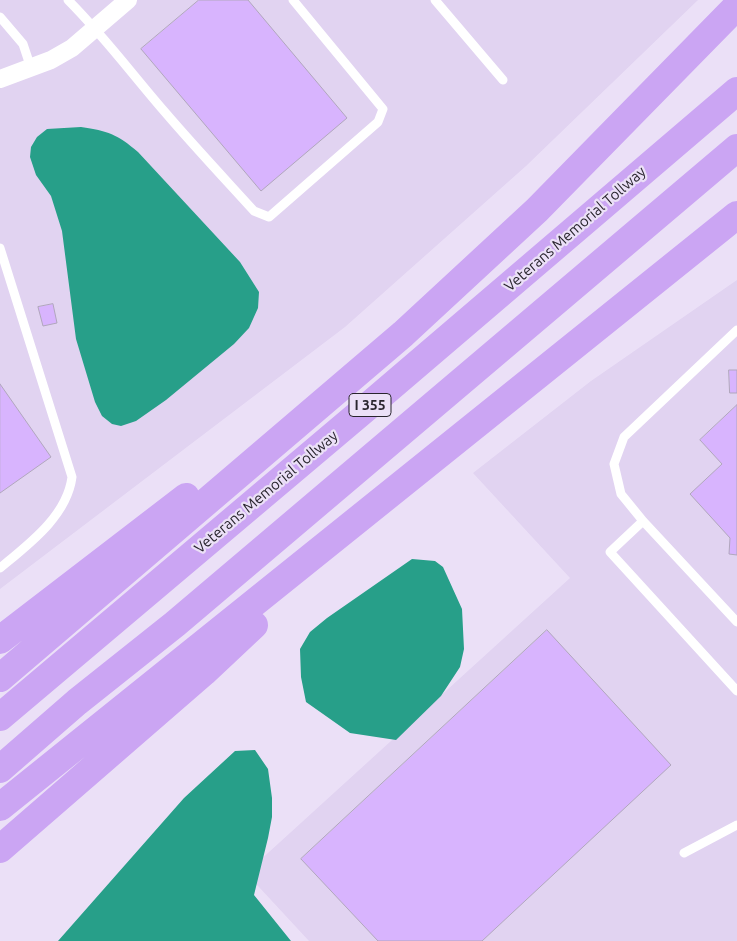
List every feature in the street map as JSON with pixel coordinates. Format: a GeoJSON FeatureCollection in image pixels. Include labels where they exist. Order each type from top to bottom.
{"type":"FeatureCollection","features":[{"type":"Feature","properties":{"kind":"highway"},"geometry":{"type":"LineString","coordinates":[[0,678],[403,334],[537,210],[737,6]]}},
{"type":"Feature","properties":{"kind":"highway","name":"Veterans Memorial Tollway"},"geometry":{"type":"LineString","coordinates":[[0,717],[737,91]]}},
{"type":"Feature","properties":{"kind":"highway","name":"I 355"},"geometry":{"type":"LineString","coordinates":[[0,769],[77,702],[175,624],[737,148]]}},
{"type":"Feature","properties":{"kind":"highway"},"geometry":{"type":"LineString","coordinates":[[0,807],[737,215]]}},
{"type":"Feature","properties":{"kind":"highway"},"geometry":{"type":"LineString","coordinates":[[0,640],[129,540],[403,334]]}},
{"type":"Feature","properties":{"kind":"highway"},"geometry":{"type":"LineString","coordinates":[[0,849],[204,672],[422,469]]}},
{"type":"Feature","properties":{"kind":"street"},"geometry":{"type":"LineString","coordinates":[[0,79],[51,60],[72,48],[128,0]]}},
{"type":"Feature","properties":{"kind":"lane"},"geometry":{"type":"LineString","coordinates":[[68,0],[96,28],[169,118],[254,211],[269,217],[378,122],[383,109],[293,0]]}},
{"type":"Feature","properties":{"kind":"lane"},"geometry":{"type":"LineString","coordinates":[[436,0],[503,80]]}},
{"type":"Feature","properties":{"kind":"lane"},"geometry":{"type":"LineString","coordinates":[[0,17],[23,44],[31,68]]}},
{"type":"Feature","properties":{"kind":"lane"},"geometry":{"type":"LineString","coordinates":[[0,250],[72,476],[71,489],[56,516],[25,547],[0,568]]}},
{"type":"Feature","properties":{"kind":"lane"},"geometry":{"type":"LineString","coordinates":[[737,330],[624,437],[614,464],[621,494],[643,521],[737,622]]}},
{"type":"Feature","properties":{"kind":"lane"},"geometry":{"type":"LineString","coordinates":[[643,521],[610,552],[737,691]]}},
{"type":"Feature","properties":{"kind":"lane"},"geometry":{"type":"LineString","coordinates":[[684,853],[737,825]]}},
{"type":"Feature","properties":{"kind":"shaded area"},"geometry":{"type":"Polygon","coordinates":[[[0,0],[698,0],[526,166],[345,327],[0,589],[0,0]]]}},
{"type":"Feature","properties":{"kind":"shaded area"},"geometry":{"type":"Polygon","coordinates":[[[81,127],[112,134],[138,152],[240,262],[259,292],[258,308],[249,328],[234,344],[166,400],[136,421],[121,426],[112,424],[102,416],[95,402],[76,339],[62,231],[51,196],[36,175],[30,157],[31,147],[37,137],[47,129],[81,127]]]}},
{"type":"Feature","properties":{"kind":"shaded area"},"geometry":{"type":"Polygon","coordinates":[[[737,280],[737,941],[309,941],[246,873],[570,578],[473,473],[591,381],[737,280]]]}},
{"type":"Feature","properties":{"kind":"shaded area"},"geometry":{"type":"Polygon","coordinates":[[[412,559],[435,561],[443,567],[462,609],[464,649],[460,667],[441,696],[396,740],[350,733],[306,702],[301,677],[300,649],[310,632],[327,618],[412,559]]]}},
{"type":"Feature","properties":{"kind":"shaded area"},"geometry":{"type":"Polygon","coordinates":[[[255,750],[268,769],[272,798],[272,817],[254,895],[291,941],[58,941],[184,798],[235,751],[255,750]]]}},
{"type":"Feature","properties":{"kind":"building"},"geometry":{"type":"Polygon","coordinates":[[[199,0],[248,0],[347,118],[261,191],[141,49],[199,0]]]}},
{"type":"Feature","properties":{"kind":"building"},"geometry":{"type":"Polygon","coordinates":[[[53,304],[57,323],[43,326],[38,307],[53,304]]]}},
{"type":"Feature","properties":{"kind":"building"},"geometry":{"type":"Polygon","coordinates":[[[729,370],[737,370],[737,393],[730,393],[729,370]]]}},
{"type":"Feature","properties":{"kind":"building"},"geometry":{"type":"Polygon","coordinates":[[[0,384],[51,457],[0,493],[0,384]]]}},
{"type":"Feature","properties":{"kind":"building"},"geometry":{"type":"Polygon","coordinates":[[[737,405],[737,555],[729,554],[730,538],[690,494],[722,464],[700,440],[737,405]]]}},
{"type":"Feature","properties":{"kind":"building"},"geometry":{"type":"Polygon","coordinates":[[[547,630],[671,765],[482,941],[378,941],[301,859],[547,630]]]}}]}
